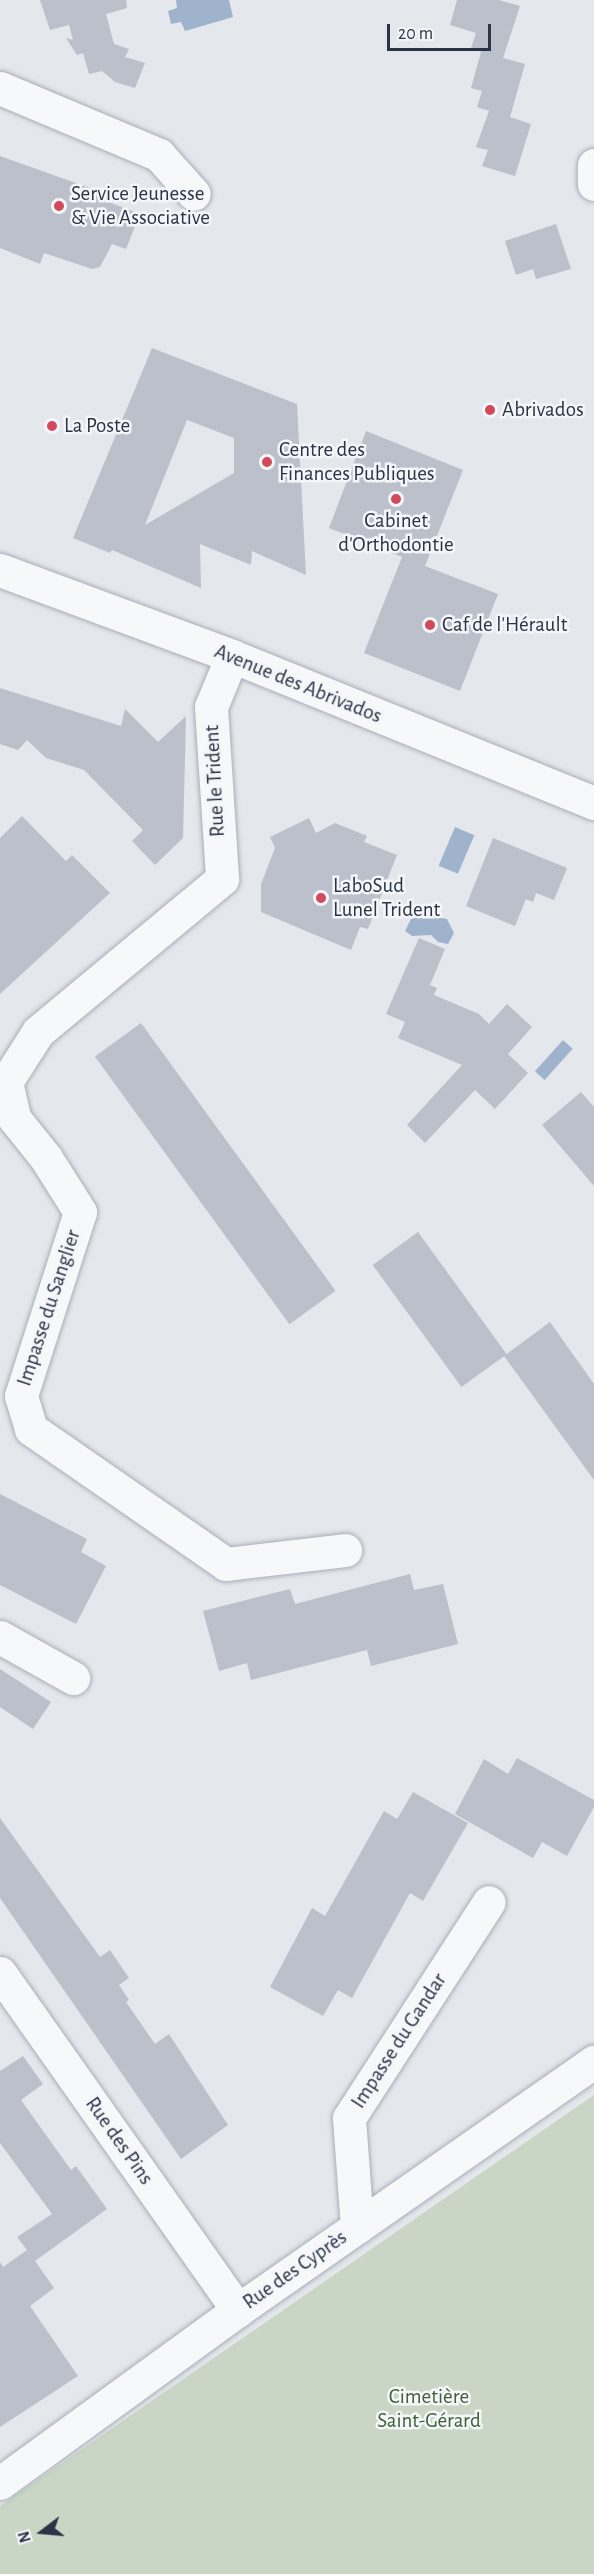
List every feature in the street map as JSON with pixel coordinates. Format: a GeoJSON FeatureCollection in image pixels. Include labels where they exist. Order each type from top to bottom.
{"type":"FeatureCollection","features":[{"type":"Feature","properties":{"kind":"street"},"geometry":{"type":"LineString","coordinates":[[0,88],[159,155],[194,194]]}},
{"type":"Feature","properties":{"kind":"street"},"geometry":{"type":"LineString","coordinates":[[594,165],[594,184]]}},
{"type":"Feature","properties":{"kind":"street","name":"Avenue des Abrivados"},"geometry":{"type":"LineString","coordinates":[[0,570],[231,656],[594,803]]}},
{"type":"Feature","properties":{"kind":"street","name":"Rue le Trident"},"geometry":{"type":"LineString","coordinates":[[198,898],[222,879],[211,707],[231,656]]}},
{"type":"Feature","properties":{"kind":"street","name":"Impasse du Sanglier"},"geometry":{"type":"LineString","coordinates":[[198,898],[38,1032],[3,1084],[14,1118],[46,1158],[80,1212],[21,1396],[31,1429],[226,1564],[345,1550]]}},
{"type":"Feature","properties":{"kind":"street"},"geometry":{"type":"LineString","coordinates":[[0,1637],[73,1678]]}},
{"type":"Feature","properties":{"kind":"street","name":"Impasse du Gandar"},"geometry":{"type":"LineString","coordinates":[[357,2227],[349,2118],[489,1902]]}},
{"type":"Feature","properties":{"kind":"street","name":"Rue des Pins"},"geometry":{"type":"LineString","coordinates":[[0,1973],[238,2310]]}},
{"type":"Feature","properties":{"kind":"street","name":"Rue des Cyprès"},"geometry":{"type":"LineString","coordinates":[[0,2483],[238,2310],[594,2062]]}},
{"type":"Feature","properties":{"kind":"green space","name":"Cimetière Saint-Gérard"},"geometry":{"type":"Polygon","coordinates":[[[594,2095],[594,2574],[0,2574],[0,2506],[594,2095]]]}},
{"type":"Feature","properties":{"kind":"water"},"geometry":{"type":"Polygon","coordinates":[[[176,0],[229,0],[233,17],[185,31],[181,22],[171,24],[168,11],[177,8],[176,0]]]}},
{"type":"Feature","properties":{"kind":"water"},"geometry":{"type":"Polygon","coordinates":[[[455,827],[474,835],[458,874],[439,866],[455,827]]]}},
{"type":"Feature","properties":{"kind":"water"},"geometry":{"type":"Polygon","coordinates":[[[425,915],[447,919],[454,933],[448,944],[438,942],[431,935],[412,936],[405,931],[411,919],[425,915]]]}},
{"type":"Feature","properties":{"kind":"water"},"geometry":{"type":"Polygon","coordinates":[[[563,1040],[573,1049],[545,1080],[535,1071],[563,1040]]]}},
{"type":"Feature","properties":{"kind":"building"},"geometry":{"type":"Polygon","coordinates":[[[40,0],[126,0],[127,8],[106,14],[114,44],[129,49],[125,57],[145,63],[135,88],[115,82],[102,71],[89,74],[83,53],[77,55],[66,38],[73,40],[69,25],[50,30],[40,0]]]}},
{"type":"Feature","properties":{"kind":"building"},"geometry":{"type":"Polygon","coordinates":[[[457,0],[499,0],[520,6],[503,58],[525,64],[510,117],[531,124],[515,176],[482,166],[488,150],[476,147],[489,111],[477,107],[482,91],[471,88],[481,52],[487,54],[471,48],[476,33],[450,25],[457,0]]]}},
{"type":"Feature","properties":{"kind":"building","name":"Service Jeunesse & Vie Associative"},"geometry":{"type":"Polygon","coordinates":[[[0,156],[101,192],[98,198],[140,214],[126,249],[112,244],[100,267],[92,269],[44,253],[40,264],[0,248],[0,156]]]}},
{"type":"Feature","properties":{"kind":"building"},"geometry":{"type":"Polygon","coordinates":[[[556,224],[571,269],[536,279],[533,269],[516,275],[505,241],[556,224]]]}},
{"type":"Feature","properties":{"kind":"building","name":"Centre des Finances Publiques"},"geometry":{"type":"Polygon","coordinates":[[[152,348],[297,404],[306,575],[252,551],[251,565],[200,544],[201,588],[112,550],[110,553],[73,538],[152,348]],[[187,420],[145,525],[234,473],[234,438],[187,420]]]}},
{"type":"Feature","properties":{"kind":"building"},"geometry":{"type":"Polygon","coordinates":[[[366,431],[463,470],[425,566],[498,594],[460,691],[364,653],[402,557],[329,528],[366,431]]]}},
{"type":"Feature","properties":{"kind":"building"},"geometry":{"type":"Polygon","coordinates":[[[0,688],[121,726],[125,709],[158,742],[186,716],[183,838],[155,865],[132,841],[143,830],[84,770],[46,758],[27,740],[18,750],[0,744],[0,688]]]}},
{"type":"Feature","properties":{"kind":"building"},"geometry":{"type":"Polygon","coordinates":[[[22,816],[66,861],[72,855],[110,893],[0,994],[0,838],[22,816]]]}},
{"type":"Feature","properties":{"kind":"building","name":"LaboSud Lunel Trident"},"geometry":{"type":"Polygon","coordinates":[[[309,818],[316,833],[335,823],[367,836],[364,842],[397,855],[368,929],[360,927],[351,950],[261,912],[261,884],[275,848],[270,837],[309,818]]]}},
{"type":"Feature","properties":{"kind":"building"},"geometry":{"type":"Polygon","coordinates":[[[493,838],[567,868],[554,900],[536,893],[533,902],[526,899],[515,926],[466,906],[493,838]]]}},
{"type":"Feature","properties":{"kind":"building"},"geometry":{"type":"Polygon","coordinates":[[[419,938],[445,949],[430,985],[437,988],[434,995],[479,1014],[489,1024],[507,1004],[532,1027],[508,1054],[528,1073],[495,1109],[475,1090],[425,1143],[407,1125],[462,1065],[398,1038],[405,1022],[386,1014],[419,938]]]}},
{"type":"Feature","properties":{"kind":"building"},"geometry":{"type":"Polygon","coordinates":[[[141,1023],[336,1291],[289,1324],[95,1057],[141,1023]]]}},
{"type":"Feature","properties":{"kind":"building"},"geometry":{"type":"Polygon","coordinates":[[[581,1092],[594,1107],[594,1186],[542,1125],[581,1092]]]}},
{"type":"Feature","properties":{"kind":"building"},"geometry":{"type":"Polygon","coordinates":[[[418,1232],[507,1354],[461,1387],[373,1265],[418,1232]]]}},
{"type":"Feature","properties":{"kind":"building"},"geometry":{"type":"Polygon","coordinates":[[[550,1322],[594,1384],[594,1480],[504,1356],[550,1322]]]}},
{"type":"Feature","properties":{"kind":"building"},"geometry":{"type":"Polygon","coordinates":[[[0,1494],[87,1539],[81,1552],[106,1566],[76,1624],[0,1585],[0,1494]]]}},
{"type":"Feature","properties":{"kind":"building"},"geometry":{"type":"Polygon","coordinates":[[[410,1574],[414,1590],[443,1584],[458,1644],[371,1666],[367,1650],[251,1680],[247,1663],[219,1671],[203,1611],[290,1589],[295,1604],[410,1574]]]}},
{"type":"Feature","properties":{"kind":"building"},"geometry":{"type":"Polygon","coordinates":[[[0,1669],[51,1702],[33,1729],[0,1707],[0,1669]]]}},
{"type":"Feature","properties":{"kind":"building"},"geometry":{"type":"Polygon","coordinates":[[[517,1758],[594,1800],[594,1807],[567,1856],[542,1842],[533,1858],[455,1814],[484,1759],[508,1774],[517,1758]]]}},
{"type":"Feature","properties":{"kind":"building"},"geometry":{"type":"Polygon","coordinates":[[[413,1792],[468,1823],[423,1901],[410,1893],[352,1998],[338,1990],[323,2016],[270,1987],[312,1908],[325,1916],[384,1811],[397,1819],[413,1792]]]}},
{"type":"Feature","properties":{"kind":"building"},"geometry":{"type":"Polygon","coordinates":[[[0,1818],[100,1957],[110,1950],[129,1978],[119,1985],[129,2000],[126,2002],[155,2044],[169,2034],[228,2125],[181,2159],[0,1898],[0,1818]]]}},
{"type":"Feature","properties":{"kind":"building"},"geometry":{"type":"Polygon","coordinates":[[[23,2056],[43,2084],[21,2100],[71,2170],[76,2166],[107,2209],[35,2261],[54,2288],[30,2306],[78,2376],[0,2427],[0,2262],[3,2267],[27,2250],[17,2237],[52,2214],[0,2143],[0,2071],[23,2056]]]}},
{"type":"Feature","properties":{"kind":"place","name":"Service Jeunesse & Vie Associative"},"geometry":{"type":"Point","coordinates":[59,206]}},
{"type":"Feature","properties":{"kind":"place","name":"Abrivados"},"geometry":{"type":"Point","coordinates":[490,410]}},
{"type":"Feature","properties":{"kind":"place","name":"La Poste"},"geometry":{"type":"Point","coordinates":[52,426]}},
{"type":"Feature","properties":{"kind":"place","name":"Centre des Finances Publiques"},"geometry":{"type":"Point","coordinates":[267,462]}},
{"type":"Feature","properties":{"kind":"place","name":"Cabinet d'Orthodontie"},"geometry":{"type":"Point","coordinates":[396,499]}},
{"type":"Feature","properties":{"kind":"place","name":"Caf de l'Hérault"},"geometry":{"type":"Point","coordinates":[430,625]}},
{"type":"Feature","properties":{"kind":"place","name":"LaboSud Lunel Trident"},"geometry":{"type":"Point","coordinates":[321,898]}}]}
